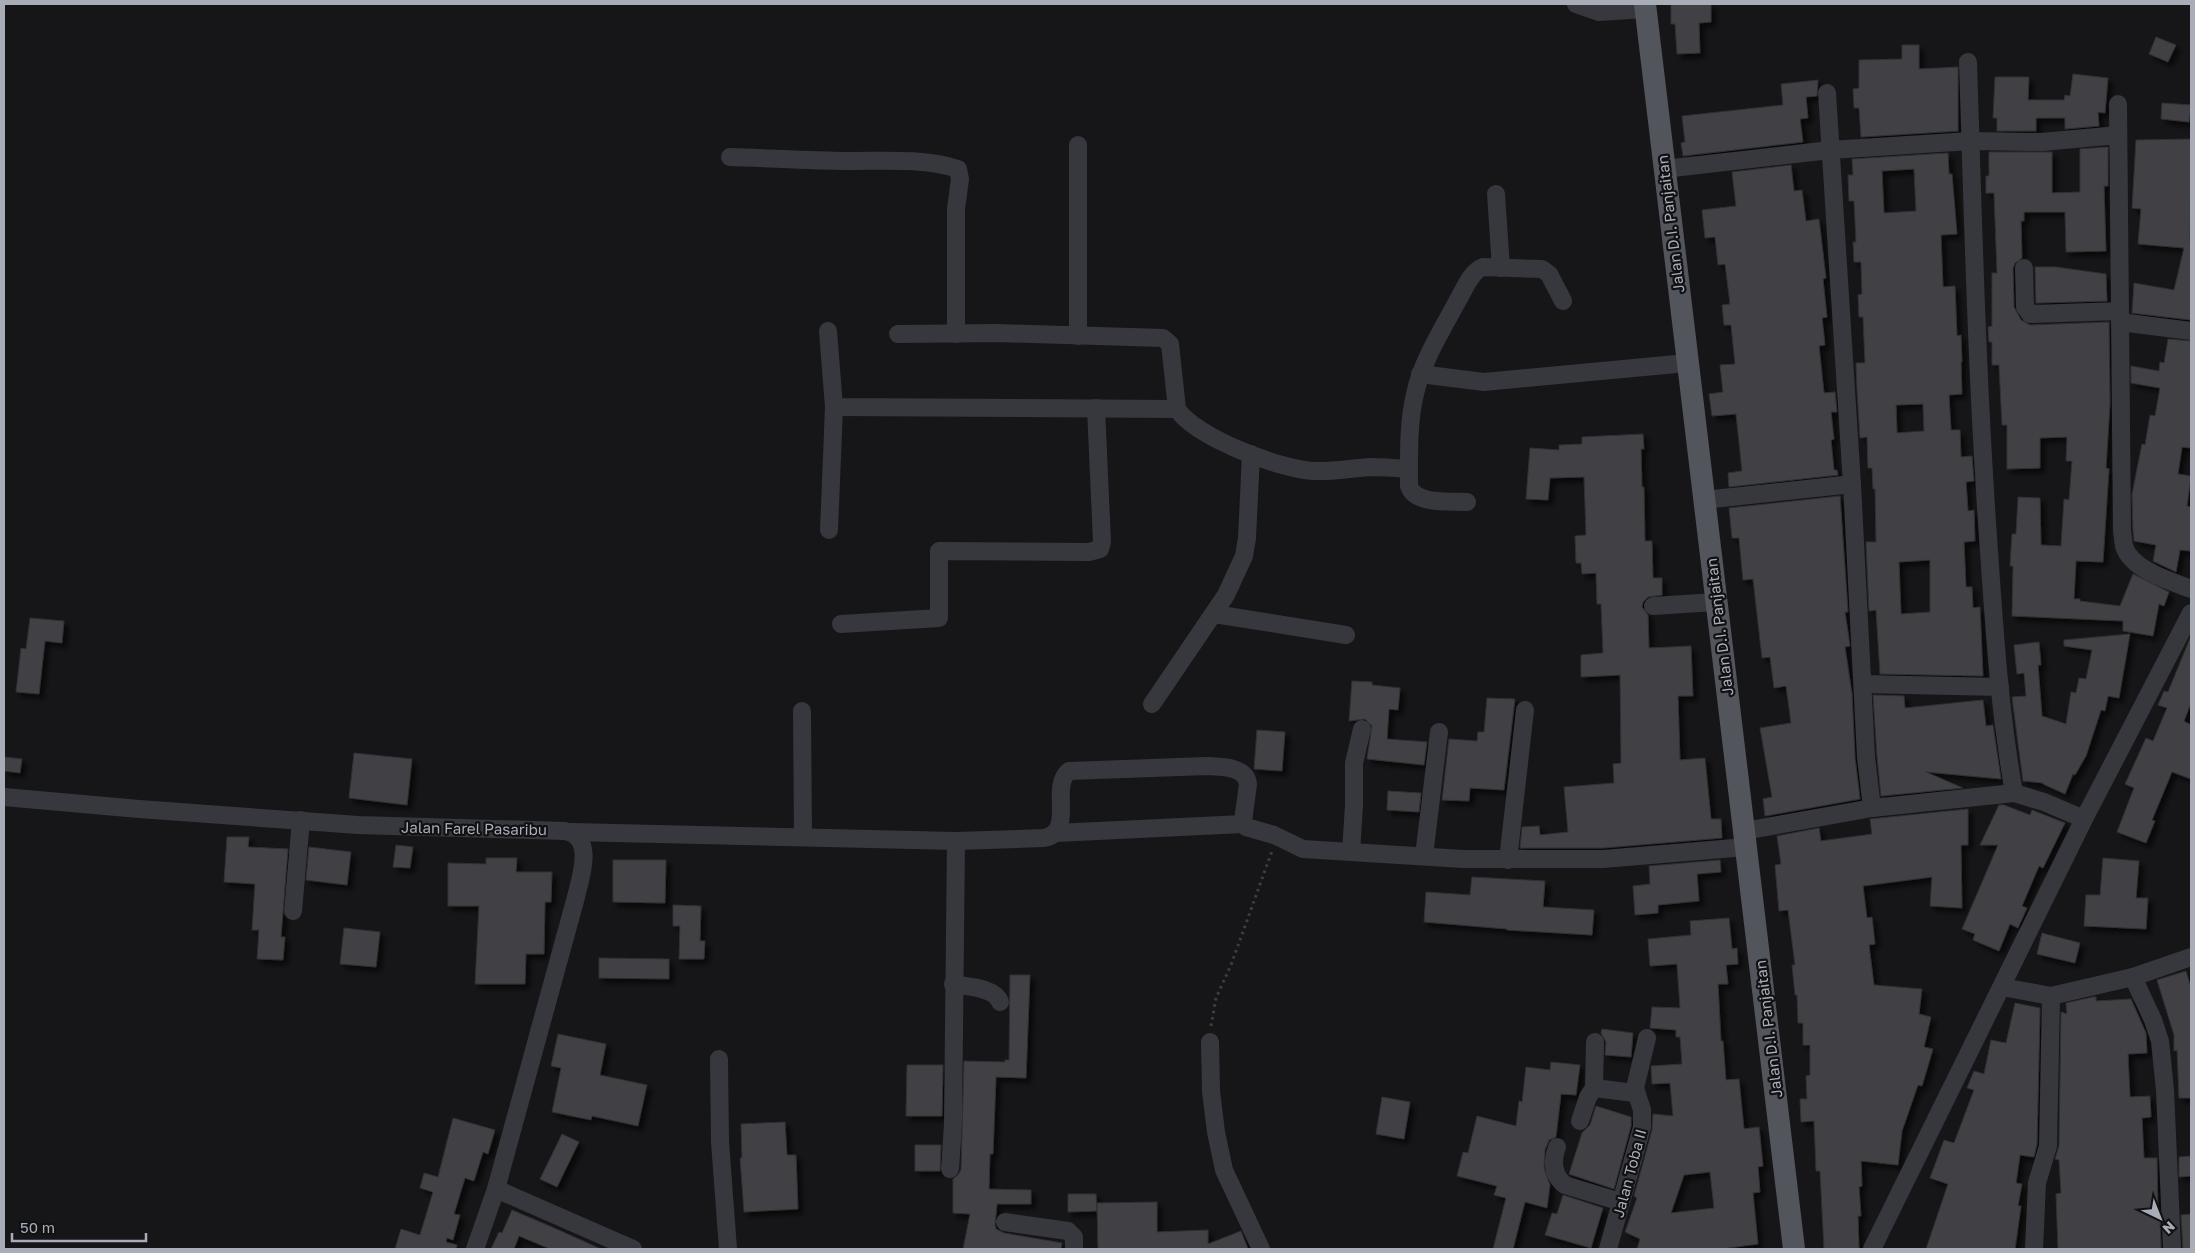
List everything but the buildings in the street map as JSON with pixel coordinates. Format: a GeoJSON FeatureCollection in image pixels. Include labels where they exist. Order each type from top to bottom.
{"type":"FeatureCollection","features":[{"type":"Feature","properties":{"kind":"main road","name":"Jalan D.I. Panjaitan"},"geometry":{"type":"LineString","coordinates":[[1645,7],[1794,1249]]}},
{"type":"Feature","properties":{"kind":"street"},"geometry":{"type":"LineString","coordinates":[[1576,4],[1599,12],[1645,7]]}},
{"type":"Feature","properties":{"kind":"street"},"geometry":{"type":"LineString","coordinates":[[1968,62],[1978,391],[2000,686],[2006,749],[2014,793]]}},
{"type":"Feature","properties":{"kind":"street"},"geometry":{"type":"LineString","coordinates":[[1827,93],[1852,484],[1866,757],[1872,808]]}},
{"type":"Feature","properties":{"kind":"street"},"geometry":{"type":"LineString","coordinates":[[2118,104],[2122,531],[2124,548],[2130,556],[2153,574],[2191,589]]}},
{"type":"Feature","properties":{"kind":"street"},"geometry":{"type":"LineString","coordinates":[[1664,169],[1830,150],[1970,141],[2042,142],[2118,135]]}},
{"type":"Feature","properties":{"kind":"street"},"geometry":{"type":"LineString","coordinates":[[1078,144],[1078,336]]}},
{"type":"Feature","properties":{"kind":"street"},"geometry":{"type":"LineString","coordinates":[[730,157],[909,161],[942,164],[958,169],[960,179],[956,209],[956,334]]}},
{"type":"Feature","properties":{"kind":"street"},"geometry":{"type":"LineString","coordinates":[[1496,194],[1501,268]]}},
{"type":"Feature","properties":{"kind":"street"},"geometry":{"type":"LineString","coordinates":[[1467,502],[1426,499],[1416,495],[1409,486],[1412,409],[1420,374],[1442,330],[1475,272],[1483,267],[1542,269],[1549,274],[1563,301]]}},
{"type":"Feature","properties":{"kind":"street"},"geometry":{"type":"LineString","coordinates":[[2024,268],[2024,306],[2030,314],[2120,317],[2191,330]]}},
{"type":"Feature","properties":{"kind":"street"},"geometry":{"type":"LineString","coordinates":[[828,331],[834,407],[829,530]]}},
{"type":"Feature","properties":{"kind":"street"},"geometry":{"type":"LineString","coordinates":[[898,334],[997,333],[1157,336],[1170,344],[1176,409],[1182,417],[1200,431],[1251,454],[1296,469],[1315,471],[1370,467],[1409,469]]}},
{"type":"Feature","properties":{"kind":"street"},"geometry":{"type":"LineString","coordinates":[[1420,374],[1484,382],[1687,363]]}},
{"type":"Feature","properties":{"kind":"street"},"geometry":{"type":"LineString","coordinates":[[834,407],[1176,409]]}},
{"type":"Feature","properties":{"kind":"street"},"geometry":{"type":"LineString","coordinates":[[841,624],[939,618],[939,551],[1089,552],[1100,549],[1102,542],[1096,408]]}},
{"type":"Feature","properties":{"kind":"street"},"geometry":{"type":"LineString","coordinates":[[1152,704],[1226,596],[1244,556],[1247,538],[1251,454]]}},
{"type":"Feature","properties":{"kind":"street"},"geometry":{"type":"LineString","coordinates":[[1704,500],[1852,484]]}},
{"type":"Feature","properties":{"kind":"street"},"geometry":{"type":"LineString","coordinates":[[1652,606],[1716,602]]}},
{"type":"Feature","properties":{"kind":"street"},"geometry":{"type":"LineString","coordinates":[[1872,1249],[2084,819],[2191,613]]}},
{"type":"Feature","properties":{"kind":"street"},"geometry":{"type":"LineString","coordinates":[[1214,614],[1346,635]]}},
{"type":"Feature","properties":{"kind":"street"},"geometry":{"type":"LineString","coordinates":[[1863,684],[2000,686]]}},
{"type":"Feature","properties":{"kind":"street"},"geometry":{"type":"LineString","coordinates":[[1508,860],[1525,710]]}},
{"type":"Feature","properties":{"kind":"street"},"geometry":{"type":"LineString","coordinates":[[802,711],[803,836]]}},
{"type":"Feature","properties":{"kind":"street"},"geometry":{"type":"LineString","coordinates":[[1351,852],[1354,806],[1352,777],[1362,729]]}},
{"type":"Feature","properties":{"kind":"street"},"geometry":{"type":"LineString","coordinates":[[1424,856],[1439,732]]}},
{"type":"Feature","properties":{"kind":"street"},"geometry":{"type":"LineString","coordinates":[[1056,833],[1060,824],[1062,782],[1066,773],[1072,770],[1207,766],[1226,767],[1236,770],[1248,781],[1244,824],[1250,830],[1277,836],[1303,849],[1351,852],[1508,860],[1603,859],[1745,839],[1872,808],[2014,793],[2044,802],[2084,819]]}},
{"type":"Feature","properties":{"kind":"street","name":"Jalan Farel Pasaribu"},"geometry":{"type":"LineString","coordinates":[[4,797],[358,825],[956,841],[1034,839],[1050,837],[1056,833],[1244,824]]}},
{"type":"Feature","properties":{"kind":"street"},"geometry":{"type":"LineString","coordinates":[[294,911],[301,820]]}},
{"type":"Feature","properties":{"kind":"street"},"geometry":{"type":"LineString","coordinates":[[475,1249],[496,1189],[580,882],[584,852],[579,839],[572,832]]}},
{"type":"Feature","properties":{"kind":"street"},"geometry":{"type":"LineString","coordinates":[[950,1169],[953,1124],[956,841]]}},
{"type":"Feature","properties":{"kind":"street"},"geometry":{"type":"LineString","coordinates":[[2002,987],[2050,996],[2133,977],[2191,957]]}},
{"type":"Feature","properties":{"kind":"street"},"geometry":{"type":"LineString","coordinates":[[2133,977],[2153,1020],[2160,1041],[2165,1090],[2172,1249]]}},
{"type":"Feature","properties":{"kind":"street"},"geometry":{"type":"LineString","coordinates":[[953,984],[990,991],[996,995],[1000,1002]]}},
{"type":"Feature","properties":{"kind":"street"},"geometry":{"type":"LineString","coordinates":[[2034,1249],[2037,1183],[2048,1146],[2050,996]]}},
{"type":"Feature","properties":{"kind":"street","name":"Jalan Toba II"},"geometry":{"type":"LineString","coordinates":[[1608,1249],[1642,1127],[1642,1110],[1636,1093],[1637,1079],[1647,1038]]}},
{"type":"Feature","properties":{"kind":"street"},"geometry":{"type":"LineString","coordinates":[[1210,1042],[1211,1091],[1216,1132],[1224,1170],[1261,1249]]}},
{"type":"Feature","properties":{"kind":"street"},"geometry":{"type":"LineString","coordinates":[[1580,1121],[1588,1097],[1594,1088],[1594,1042]]}},
{"type":"Feature","properties":{"kind":"street"},"geometry":{"type":"LineString","coordinates":[[719,1059],[721,1181],[728,1249]]}},
{"type":"Feature","properties":{"kind":"street"},"geometry":{"type":"LineString","coordinates":[[1594,1088],[1636,1093]]}},
{"type":"Feature","properties":{"kind":"street"},"geometry":{"type":"LineString","coordinates":[[1556,1147],[1554,1170],[1558,1180],[1565,1185],[1621,1202]]}},
{"type":"Feature","properties":{"kind":"street"},"geometry":{"type":"LineString","coordinates":[[496,1189],[633,1249]]}},
{"type":"Feature","properties":{"kind":"street"},"geometry":{"type":"LineString","coordinates":[[1005,1222],[1068,1231],[1074,1237],[1074,1249]]}},
{"type":"Feature","properties":{"kind":"path"},"geometry":{"type":"LineString","coordinates":[[1210,1042],[1212,1012],[1216,998],[1232,965],[1277,836]]}}]}
